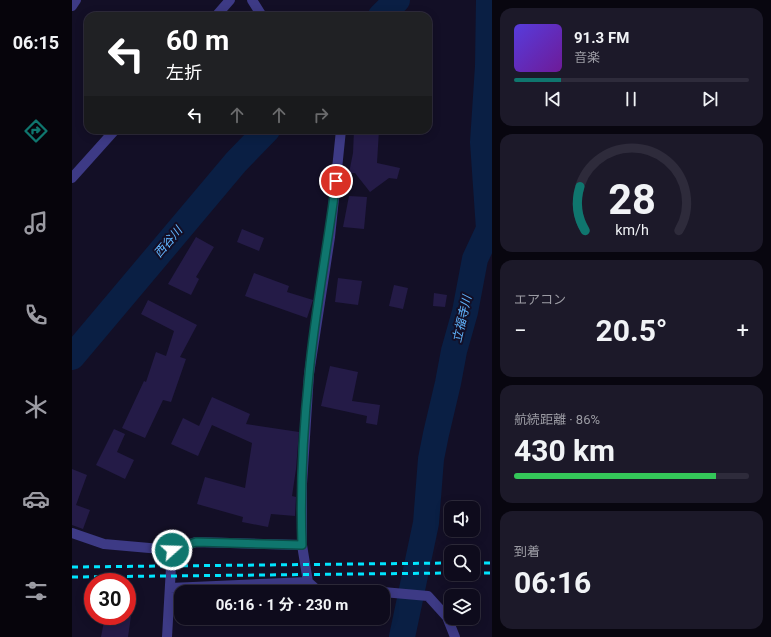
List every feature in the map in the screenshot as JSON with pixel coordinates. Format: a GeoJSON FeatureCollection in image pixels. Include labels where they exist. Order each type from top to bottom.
{"type":"FeatureCollection","features":[{"type":"Feature","properties":{"kind":"street"},"geometry":{"type":"LineString","coordinates":[[72,6],[76,0]]}},
{"type":"Feature","properties":{"kind":"street"},"geometry":{"type":"LineString","coordinates":[[220,12],[230,0]]}},
{"type":"Feature","properties":{"kind":"street"},"geometry":{"type":"LineString","coordinates":[[252,0],[260,12]]}},
{"type":"Feature","properties":{"kind":"street"},"geometry":{"type":"LineString","coordinates":[[72,178],[111,134]]}},
{"type":"Feature","properties":{"kind":"street"},"geometry":{"type":"LineString","coordinates":[[311,585],[308,582],[302,545],[302,484],[309,374],[330,237],[341,134]]}},
{"type":"Feature","properties":{"kind":"street"},"geometry":{"type":"LineString","coordinates":[[72,533],[104,544],[172,550],[196,542],[302,545]]}},
{"type":"Feature","properties":{"kind":"street"},"geometry":{"type":"LineString","coordinates":[[167,637],[172,550]]}},
{"type":"Feature","properties":{"kind":"street"},"geometry":{"type":"LineString","coordinates":[[170,588],[308,582]]}},
{"type":"Feature","properties":{"kind":"street"},"geometry":{"type":"LineString","coordinates":[[390,593],[428,596],[447,617],[455,637]]}},
{"type":"Feature","properties":{"kind":"green space"},"geometry":{"type":"Polygon","coordinates":[[[492,115],[492,217],[489,216],[489,137],[492,115]]]}},
{"type":"Feature","properties":{"kind":"building"},"geometry":{"type":"Polygon","coordinates":[[[354,134],[379,134],[377,163],[400,168],[397,179],[389,178],[370,192],[355,173],[349,173],[353,153],[354,134]]]}},
{"type":"Feature","properties":{"kind":"building"},"geometry":{"type":"Polygon","coordinates":[[[349,196],[367,197],[364,229],[343,227],[349,196]]]}},
{"type":"Feature","properties":{"kind":"building"},"geometry":{"type":"Polygon","coordinates":[[[242,229],[264,238],[259,251],[237,242],[242,229]]]}},
{"type":"Feature","properties":{"kind":"building"},"geometry":{"type":"Polygon","coordinates":[[[196,237],[214,247],[196,277],[199,279],[191,295],[168,284],[196,237]]]}},
{"type":"Feature","properties":{"kind":"building"},"geometry":{"type":"Polygon","coordinates":[[[254,273],[289,286],[287,292],[313,300],[307,318],[245,296],[254,273]]]}},
{"type":"Feature","properties":{"kind":"building"},"geometry":{"type":"Polygon","coordinates":[[[338,278],[362,281],[358,305],[335,302],[338,278]]]}},
{"type":"Feature","properties":{"kind":"building"},"geometry":{"type":"Polygon","coordinates":[[[394,285],[408,288],[403,309],[389,306],[394,285]]]}},
{"type":"Feature","properties":{"kind":"building"},"geometry":{"type":"Polygon","coordinates":[[[434,293],[447,295],[445,307],[433,306],[434,293]]]}},
{"type":"Feature","properties":{"kind":"building"},"geometry":{"type":"Polygon","coordinates":[[[148,300],[197,325],[180,357],[186,359],[171,402],[163,400],[145,438],[122,428],[144,381],[146,382],[156,352],[166,356],[174,331],[141,314],[148,300]]]}},
{"type":"Feature","properties":{"kind":"building"},"geometry":{"type":"Polygon","coordinates":[[[330,366],[358,372],[352,401],[380,405],[377,425],[366,423],[367,416],[321,406],[330,366]]]}},
{"type":"Feature","properties":{"kind":"building"},"geometry":{"type":"Polygon","coordinates":[[[212,397],[250,414],[246,424],[299,432],[292,496],[296,497],[295,516],[271,514],[268,527],[242,522],[243,517],[197,504],[205,477],[245,488],[252,443],[212,425],[198,456],[171,444],[183,418],[199,426],[212,397]]]}},
{"type":"Feature","properties":{"kind":"building"},"geometry":{"type":"Polygon","coordinates":[[[114,429],[125,434],[117,452],[134,460],[125,479],[96,465],[114,429]]]}},
{"type":"Feature","properties":{"kind":"building"},"geometry":{"type":"Polygon","coordinates":[[[72,469],[87,475],[76,505],[90,510],[83,529],[72,525],[72,469]]]}},
{"type":"Feature","properties":{"kind":"building"},"geometry":{"type":"Polygon","coordinates":[[[103,625],[130,625],[128,637],[101,637],[103,625]]]}},
{"type":"Feature","properties":{"kind":"waterway","name":"西谷川"},"geometry":{"type":"LineString","coordinates":[[385,12],[397,0]]}},
{"type":"Feature","properties":{"kind":"waterway","name":"立福寺川"},"geometry":{"type":"LineString","coordinates":[[402,637],[426,523],[431,459],[436,434],[454,351],[465,312],[475,259],[489,229],[483,142],[488,66],[489,0]]}},
{"type":"Feature","properties":{"kind":"waterway","name":"西谷川"},"geometry":{"type":"LineString","coordinates":[[72,357],[236,162],[263,134]]}},
{"type":"Feature","properties":{"kind":"railway"},"geometry":{"type":"LineString","coordinates":[[72,567],[444,563]]}},
{"type":"Feature","properties":{"kind":"railway"},"geometry":{"type":"LineString","coordinates":[[480,563],[492,563]]}},
{"type":"Feature","properties":{"kind":"railway"},"geometry":{"type":"LineString","coordinates":[[72,577],[444,573]]}},
{"type":"Feature","properties":{"kind":"railway"},"geometry":{"type":"LineString","coordinates":[[480,573],[492,573]]}},
{"type":"Feature","properties":{"kind":"route"},"geometry":{"type":"LineString","coordinates":[[172,550],[196,542],[302,545],[301,506],[309,374],[318,306],[330,237],[336,181]]}}]}
